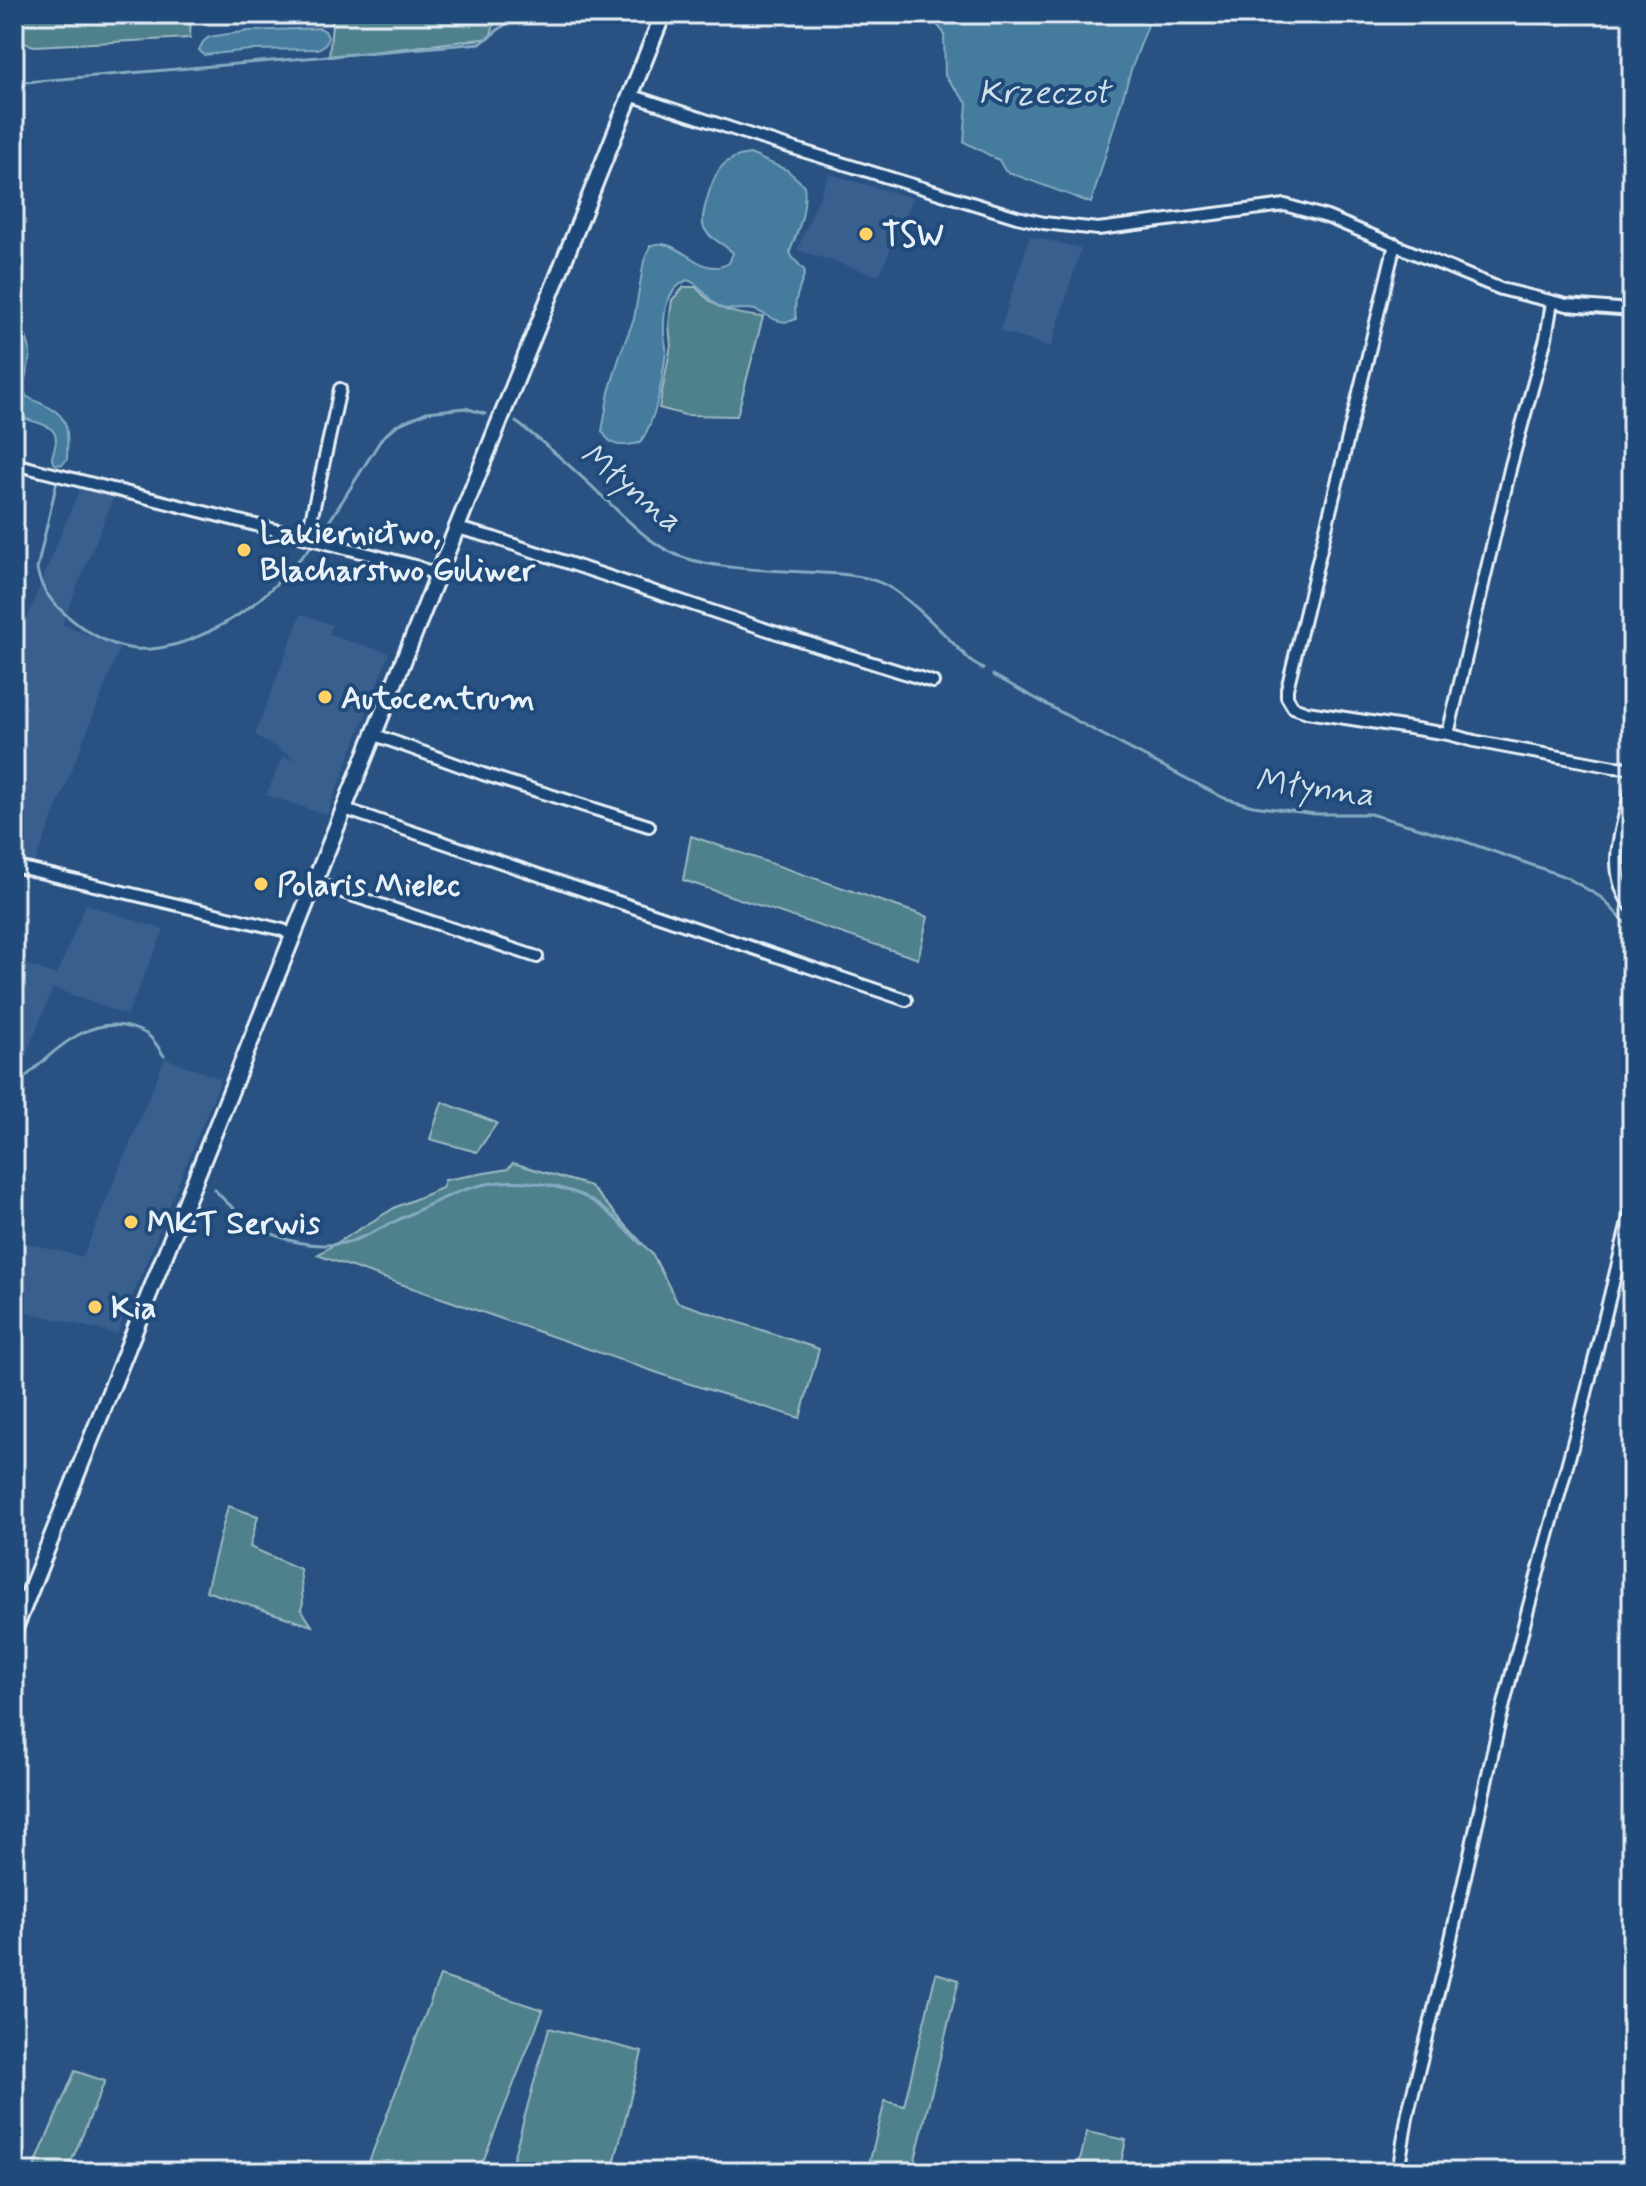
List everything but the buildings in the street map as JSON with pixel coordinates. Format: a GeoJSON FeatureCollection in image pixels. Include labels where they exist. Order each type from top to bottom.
{"type":"FeatureCollection","features":[{"type":"Feature","properties":{"kind":"street"},"geometry":{"type":"LineString","coordinates":[[14,1631],[20,1598],[294,937],[663,14]]}},
{"type":"Feature","properties":{"kind":"street"},"geometry":{"type":"LineString","coordinates":[[630,95],[831,160],[1044,223],[1098,229],[1285,205],[1327,217],[1501,289],[1552,302],[1632,310]]}},
{"type":"Feature","properties":{"kind":"street"},"geometry":{"type":"LineString","coordinates":[[1395,244],[1287,697],[1293,707],[1307,712],[1632,768]]}},
{"type":"Feature","properties":{"kind":"street"},"geometry":{"type":"LineString","coordinates":[[1448,734],[1511,465],[1546,338],[1552,302]]}},
{"type":"Feature","properties":{"kind":"street"},"geometry":{"type":"LineString","coordinates":[[307,538],[340,389]]}},
{"type":"Feature","properties":{"kind":"street"},"geometry":{"type":"LineString","coordinates":[[14,464],[415,566],[438,575]]}},
{"type":"Feature","properties":{"kind":"street"},"geometry":{"type":"LineString","coordinates":[[457,528],[933,682]]}},
{"type":"Feature","properties":{"kind":"street"},"geometry":{"type":"LineString","coordinates":[[375,735],[483,774],[649,826]]}},
{"type":"Feature","properties":{"kind":"street"},"geometry":{"type":"LineString","coordinates":[[1632,788],[1615,860],[1620,884],[1632,907]]}},
{"type":"Feature","properties":{"kind":"street"},"geometry":{"type":"LineString","coordinates":[[345,809],[906,1000]]}},
{"type":"Feature","properties":{"kind":"street"},"geometry":{"type":"LineString","coordinates":[[14,866],[283,930],[294,937]]}},
{"type":"Feature","properties":{"kind":"street"},"geometry":{"type":"LineString","coordinates":[[315,883],[537,957]]}},
{"type":"Feature","properties":{"kind":"street"},"geometry":{"type":"LineString","coordinates":[[1398,2172],[1408,2112],[1500,1720],[1632,1206]]}},
{"type":"Feature","properties":{"kind":"shaded area"},"geometry":{"type":"Polygon","coordinates":[[[829,174],[913,198],[879,276],[797,250],[829,174]]]}},
{"type":"Feature","properties":{"kind":"shaded area"},"geometry":{"type":"Polygon","coordinates":[[[1030,236],[1081,248],[1051,347],[1000,331],[1030,236]]]}},
{"type":"Feature","properties":{"kind":"shaded area"},"geometry":{"type":"Polygon","coordinates":[[[81,485],[115,494],[62,624],[120,648],[35,862],[14,857],[14,651],[81,485]]]}},
{"type":"Feature","properties":{"kind":"shaded area"},"geometry":{"type":"Polygon","coordinates":[[[301,614],[332,625],[329,635],[389,653],[327,815],[266,795],[283,756],[299,761],[255,735],[301,614]]]}},
{"type":"Feature","properties":{"kind":"shaded area"},"geometry":{"type":"Polygon","coordinates":[[[86,904],[164,930],[127,1015],[53,988],[14,1084],[14,960],[57,975],[86,904]]]}},
{"type":"Feature","properties":{"kind":"shaded area"},"geometry":{"type":"Polygon","coordinates":[[[165,1058],[221,1079],[117,1334],[14,1309],[14,1240],[83,1257],[165,1058]]]}},
{"type":"Feature","properties":{"kind":"green space"},"geometry":{"type":"Polygon","coordinates":[[[14,14],[191,14],[190,38],[34,46],[14,40],[14,14]]]}},
{"type":"Feature","properties":{"kind":"green space"},"geometry":{"type":"Polygon","coordinates":[[[333,14],[497,14],[490,38],[329,57],[333,14]]]}},
{"type":"Feature","properties":{"kind":"green space"},"geometry":{"type":"Polygon","coordinates":[[[684,287],[696,287],[726,310],[763,317],[737,416],[685,415],[659,408],[671,345],[669,324],[672,300],[684,287]]]}},
{"type":"Feature","properties":{"kind":"green space"},"geometry":{"type":"Polygon","coordinates":[[[691,836],[928,917],[918,959],[683,880],[691,836]]]}},
{"type":"Feature","properties":{"kind":"green space"},"geometry":{"type":"Polygon","coordinates":[[[442,1102],[497,1123],[477,1152],[430,1139],[442,1102]]]}},
{"type":"Feature","properties":{"kind":"green space"},"geometry":{"type":"Polygon","coordinates":[[[513,1163],[590,1186],[653,1255],[677,1302],[819,1349],[800,1418],[687,1383],[317,1255],[396,1207],[442,1188],[445,1180],[508,1169],[513,1163]]]}},
{"type":"Feature","properties":{"kind":"green space"},"geometry":{"type":"Polygon","coordinates":[[[228,1506],[258,1516],[250,1547],[300,1569],[301,1609],[312,1626],[206,1591],[228,1506]]]}},
{"type":"Feature","properties":{"kind":"green space"},"geometry":{"type":"Polygon","coordinates":[[[936,1973],[959,1980],[912,2172],[867,2172],[885,2101],[904,2106],[936,1973]]]}},
{"type":"Feature","properties":{"kind":"green space"},"geometry":{"type":"Polygon","coordinates":[[[440,1976],[543,2010],[484,2159],[471,2172],[365,2172],[440,1976]]]}},
{"type":"Feature","properties":{"kind":"green space"},"geometry":{"type":"Polygon","coordinates":[[[549,2028],[642,2052],[612,2172],[535,2172],[511,2166],[549,2028]]]}},
{"type":"Feature","properties":{"kind":"green space"},"geometry":{"type":"Polygon","coordinates":[[[75,2071],[105,2081],[67,2172],[32,2172],[75,2071]]]}},
{"type":"Feature","properties":{"kind":"green space"},"geometry":{"type":"Polygon","coordinates":[[[1087,2132],[1126,2140],[1119,2172],[1077,2172],[1087,2132]]]}},
{"type":"Feature","properties":{"kind":"water","name":"Krzeczot"},"geometry":{"type":"Polygon","coordinates":[[[936,14],[1152,14],[1131,70],[1091,203],[1005,171],[999,160],[964,142],[967,103],[945,76],[944,33],[935,22],[936,14]]]}},
{"type":"Feature","properties":{"kind":"water"},"geometry":{"type":"Polygon","coordinates":[[[1487,14],[1588,14],[1562,25],[1554,25],[1487,14]]]}},
{"type":"Feature","properties":{"kind":"water"},"geometry":{"type":"Polygon","coordinates":[[[320,28],[328,37],[326,44],[318,49],[250,50],[204,55],[199,50],[209,37],[249,31],[320,28]]]}},
{"type":"Feature","properties":{"kind":"water"},"geometry":{"type":"Polygon","coordinates":[[[750,154],[787,170],[804,185],[803,211],[790,251],[805,271],[796,299],[796,319],[785,322],[755,310],[722,308],[692,282],[687,280],[680,284],[670,296],[665,310],[666,352],[651,422],[640,443],[614,443],[602,431],[609,392],[634,319],[644,261],[650,246],[670,246],[708,266],[718,267],[729,263],[733,253],[707,232],[703,225],[704,212],[719,170],[731,159],[750,154]]]}},
{"type":"Feature","properties":{"kind":"water"},"geometry":{"type":"Polygon","coordinates":[[[14,330],[25,335],[29,344],[24,382],[26,396],[58,413],[66,425],[67,459],[63,464],[56,465],[52,460],[56,440],[51,429],[14,412],[14,330]]]}},
{"type":"Feature","properties":{"kind":"waterway"},"geometry":{"type":"LineString","coordinates":[[14,83],[481,43],[507,23],[513,14]]}},
{"type":"Feature","properties":{"kind":"waterway","name":"Młynna"},"geometry":{"type":"LineString","coordinates":[[322,533],[382,438],[397,425],[427,412],[465,408],[485,414]]}},
{"type":"Feature","properties":{"kind":"waterway","name":"Młynna"},"geometry":{"type":"LineString","coordinates":[[516,422],[562,458],[640,532],[671,552],[715,565],[844,574],[874,580],[904,597],[983,669]]}},
{"type":"Feature","properties":{"kind":"waterway","name":"Młynna"},"geometry":{"type":"LineString","coordinates":[[57,481],[37,569],[39,578],[52,601],[65,614],[93,634],[120,646],[153,649],[209,632],[259,600],[310,548]]}},
{"type":"Feature","properties":{"kind":"waterway","name":"Młynna"},"geometry":{"type":"LineString","coordinates":[[993,675],[1224,798],[1253,806],[1315,814],[1370,814],[1458,839],[1566,877],[1602,898],[1632,930]]}},
{"type":"Feature","properties":{"kind":"waterway"},"geometry":{"type":"LineString","coordinates":[[14,1087],[68,1041],[98,1027],[115,1025],[141,1031],[151,1038],[164,1056]]}},
{"type":"Feature","properties":{"kind":"waterway"},"geometry":{"type":"LineString","coordinates":[[214,1189],[242,1215],[274,1235],[292,1241],[329,1245],[360,1238],[434,1202],[472,1188],[491,1183],[532,1182],[571,1191],[593,1201],[641,1244]]}},
{"type":"Feature","properties":{"kind":"place","name":"TSW"},"geometry":{"type":"Point","coordinates":[866,234]}},
{"type":"Feature","properties":{"kind":"place","name":"Lakiernictwo, Blacharstwo Guliwer"},"geometry":{"type":"Point","coordinates":[244,550]}},
{"type":"Feature","properties":{"kind":"place","name":"Autocentrum"},"geometry":{"type":"Point","coordinates":[325,697]}},
{"type":"Feature","properties":{"kind":"place","name":"Polaris Mielec"},"geometry":{"type":"Point","coordinates":[261,884]}},
{"type":"Feature","properties":{"kind":"place","name":"MKT Serwis"},"geometry":{"type":"Point","coordinates":[131,1222]}},
{"type":"Feature","properties":{"kind":"place","name":"Kia"},"geometry":{"type":"Point","coordinates":[95,1307]}}]}
